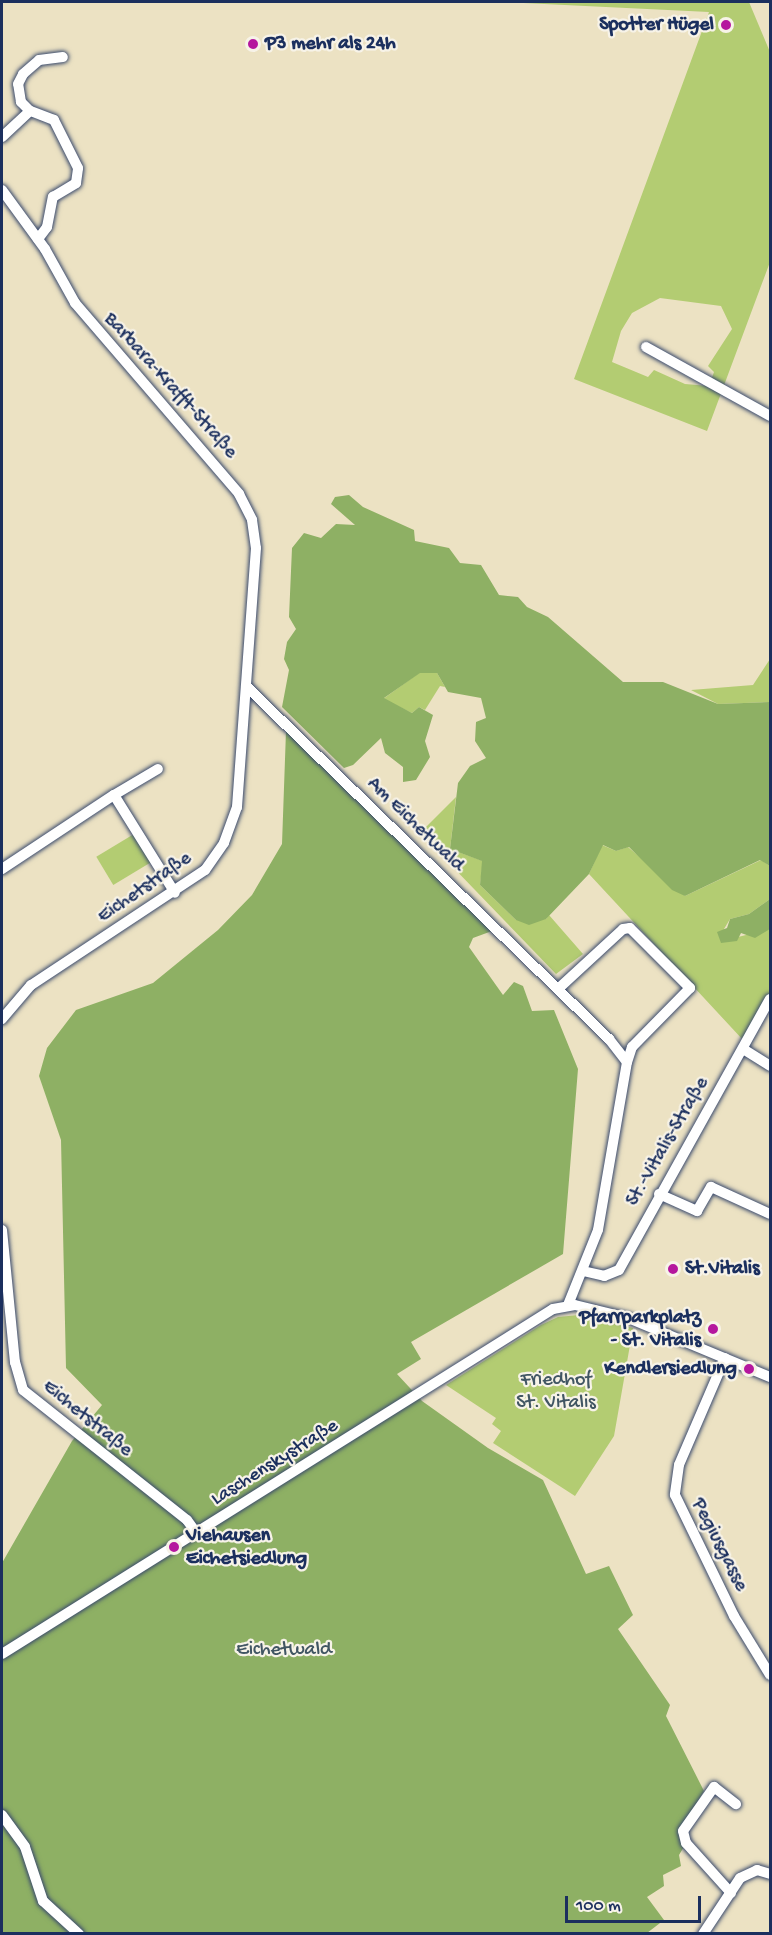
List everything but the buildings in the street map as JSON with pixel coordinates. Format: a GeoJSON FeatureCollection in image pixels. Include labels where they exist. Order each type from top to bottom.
{"type":"FeatureCollection","features":[{"type":"Feature","properties":{"kind":"street"},"geometry":{"type":"LineString","coordinates":[[38,239],[47,227],[53,197],[76,183],[79,174],[67,140],[54,120],[30,111],[19,95],[22,74],[47,57],[63,57]]}},
{"type":"Feature","properties":{"kind":"street"},"geometry":{"type":"LineString","coordinates":[[2,137],[30,111]]}},
{"type":"Feature","properties":{"kind":"street","name":"Barbara-Krafft-Straße"},"geometry":{"type":"LineString","coordinates":[[2,189],[38,239],[88,321],[239,494],[254,529],[255,564]]}},
{"type":"Feature","properties":{"kind":"street"},"geometry":{"type":"LineString","coordinates":[[646,347],[771,416]]}},
{"type":"Feature","properties":{"kind":"street","name":"Eichetstraße"},"geometry":{"type":"LineString","coordinates":[[2,1017],[30,985],[175,893],[206,870],[224,843],[237,807],[255,564]]}},
{"type":"Feature","properties":{"kind":"street","name":"Am Eichetwald"},"geometry":{"type":"LineString","coordinates":[[247,687],[558,989],[627,1062]]}},
{"type":"Feature","properties":{"kind":"street"},"geometry":{"type":"LineString","coordinates":[[2,869],[114,795],[158,769]]}},
{"type":"Feature","properties":{"kind":"street"},"geometry":{"type":"LineString","coordinates":[[114,795],[175,893]]}},
{"type":"Feature","properties":{"kind":"street"},"geometry":{"type":"LineString","coordinates":[[558,989],[624,929],[630,928],[690,988],[632,1047],[627,1062],[598,1230],[568,1305],[628,1318],[771,1377]]}},
{"type":"Feature","properties":{"kind":"street","name":"St.-Vitalis-Straße"},"geometry":{"type":"LineString","coordinates":[[582,1271],[604,1276],[617,1271],[771,999]]}},
{"type":"Feature","properties":{"kind":"street"},"geometry":{"type":"LineString","coordinates":[[743,1049],[771,1066]]}},
{"type":"Feature","properties":{"kind":"street"},"geometry":{"type":"LineString","coordinates":[[659,1194],[697,1211],[711,1187],[771,1215]]}},
{"type":"Feature","properties":{"kind":"street","name":"Eichetstraße"},"geometry":{"type":"LineString","coordinates":[[2,1230],[15,1362],[23,1390],[187,1520],[197,1534]]}},
{"type":"Feature","properties":{"kind":"street","name":"Laschenskystraße"},"geometry":{"type":"LineString","coordinates":[[2,1654],[197,1534],[539,1317],[568,1305]]}},
{"type":"Feature","properties":{"kind":"street","name":"Pegiusgasse"},"geometry":{"type":"LineString","coordinates":[[724,1358],[679,1465],[675,1495],[734,1616],[771,1675]]}},
{"type":"Feature","properties":{"kind":"street"},"geometry":{"type":"LineString","coordinates":[[731,1893],[686,1843],[683,1831],[714,1787],[736,1804]]}},
{"type":"Feature","properties":{"kind":"street"},"geometry":{"type":"LineString","coordinates":[[2,1815],[25,1847],[43,1901],[79,1934]]}},
{"type":"Feature","properties":{"kind":"street"},"geometry":{"type":"LineString","coordinates":[[703,1934],[749,1871],[771,1874]]}},
{"type":"Feature","properties":{"kind":"green space"},"geometry":{"type":"Polygon","coordinates":[[[501,2],[749,2],[770,52],[770,262],[707,431],[574,379],[709,12],[501,2]],[[660,298],[632,313],[621,331],[612,362],[648,377],[654,370],[685,384],[709,386],[714,372],[708,366],[732,329],[721,306],[660,298]]]}},
{"type":"Feature","properties":{"kind":"green space"},"geometry":{"type":"Polygon","coordinates":[[[349,495],[363,507],[414,530],[415,541],[449,548],[460,563],[481,565],[499,595],[518,597],[527,607],[548,617],[623,682],[663,682],[718,704],[770,702],[770,866],[760,860],[685,896],[672,890],[629,847],[616,851],[603,845],[589,874],[546,919],[529,925],[516,920],[480,885],[482,861],[450,849],[458,783],[470,766],[486,758],[475,741],[476,722],[486,718],[481,698],[448,692],[437,673],[420,673],[384,698],[412,713],[419,707],[433,715],[425,741],[430,757],[416,780],[403,782],[403,767],[385,753],[381,738],[353,765],[344,768],[282,707],[289,670],[284,659],[287,642],[296,629],[289,617],[292,548],[304,533],[321,538],[336,524],[355,525],[331,504],[335,497],[349,495]]]}},
{"type":"Feature","properties":{"kind":"green space"},"geometry":{"type":"Polygon","coordinates":[[[770,659],[770,702],[718,704],[691,690],[753,685],[770,659]]]}},
{"type":"Feature","properties":{"kind":"green space"},"geometry":{"type":"Polygon","coordinates":[[[419,673],[437,673],[445,687],[440,686],[425,710],[419,707],[412,713],[383,699],[419,673]]]}},
{"type":"Feature","properties":{"kind":"green space","name":"Eichetwald"},"geometry":{"type":"Polygon","coordinates":[[[286,731],[492,931],[473,938],[469,947],[503,995],[514,982],[523,986],[532,1011],[554,1010],[578,1069],[563,1254],[411,1342],[421,1359],[397,1374],[422,1401],[488,1448],[543,1480],[586,1574],[609,1566],[633,1615],[618,1629],[670,1705],[666,1716],[704,1791],[679,1833],[685,1845],[679,1855],[681,1866],[663,1875],[664,1886],[647,1897],[664,1920],[647,1933],[2,1934],[2,1563],[72,1441],[102,1405],[66,1368],[61,1140],[39,1076],[47,1048],[76,1010],[153,983],[218,930],[252,895],[282,844],[286,731]]]}},
{"type":"Feature","properties":{"kind":"green space"},"geometry":{"type":"Polygon","coordinates":[[[456,797],[450,849],[483,861],[480,885],[516,920],[546,919],[549,915],[583,954],[556,974],[420,833],[456,797]]]}},
{"type":"Feature","properties":{"kind":"green space"},"geometry":{"type":"Polygon","coordinates":[[[134,834],[151,862],[113,885],[96,857],[134,834]]]}},
{"type":"Feature","properties":{"kind":"green space"},"geometry":{"type":"Polygon","coordinates":[[[602,845],[616,851],[628,847],[685,896],[761,860],[770,866],[770,899],[749,914],[730,919],[724,929],[738,937],[770,929],[770,994],[743,1040],[589,874],[602,845]]]}},
{"type":"Feature","properties":{"kind":"green space"},"geometry":{"type":"Polygon","coordinates":[[[770,899],[770,929],[755,938],[741,933],[737,941],[721,943],[717,932],[727,928],[730,919],[749,914],[770,899]]]}},
{"type":"Feature","properties":{"kind":"green space","name":"Friedhof St. Vitalis"},"geometry":{"type":"Polygon","coordinates":[[[579,1315],[633,1328],[614,1436],[575,1496],[493,1443],[501,1431],[492,1424],[496,1418],[446,1385],[541,1325],[558,1317],[579,1315]]]}},
{"type":"Feature","properties":{"kind":"place","name":"Spotter Hügel"},"geometry":{"type":"Point","coordinates":[726,25]}},
{"type":"Feature","properties":{"kind":"place","name":"P3 mehr als 24h"},"geometry":{"type":"Point","coordinates":[253,44]}},
{"type":"Feature","properties":{"kind":"place","name":"St.Vitalis"},"geometry":{"type":"Point","coordinates":[673,1269]}},
{"type":"Feature","properties":{"kind":"place","name":"Pfarrparkplatz - St. Vitalis"},"geometry":{"type":"Point","coordinates":[713,1329]}},
{"type":"Feature","properties":{"kind":"place","name":"Kendlersiedlung"},"geometry":{"type":"Point","coordinates":[749,1369]}},
{"type":"Feature","properties":{"kind":"place","name":"Viehausen Eichetsiedlung"},"geometry":{"type":"Point","coordinates":[174,1547]}}]}
